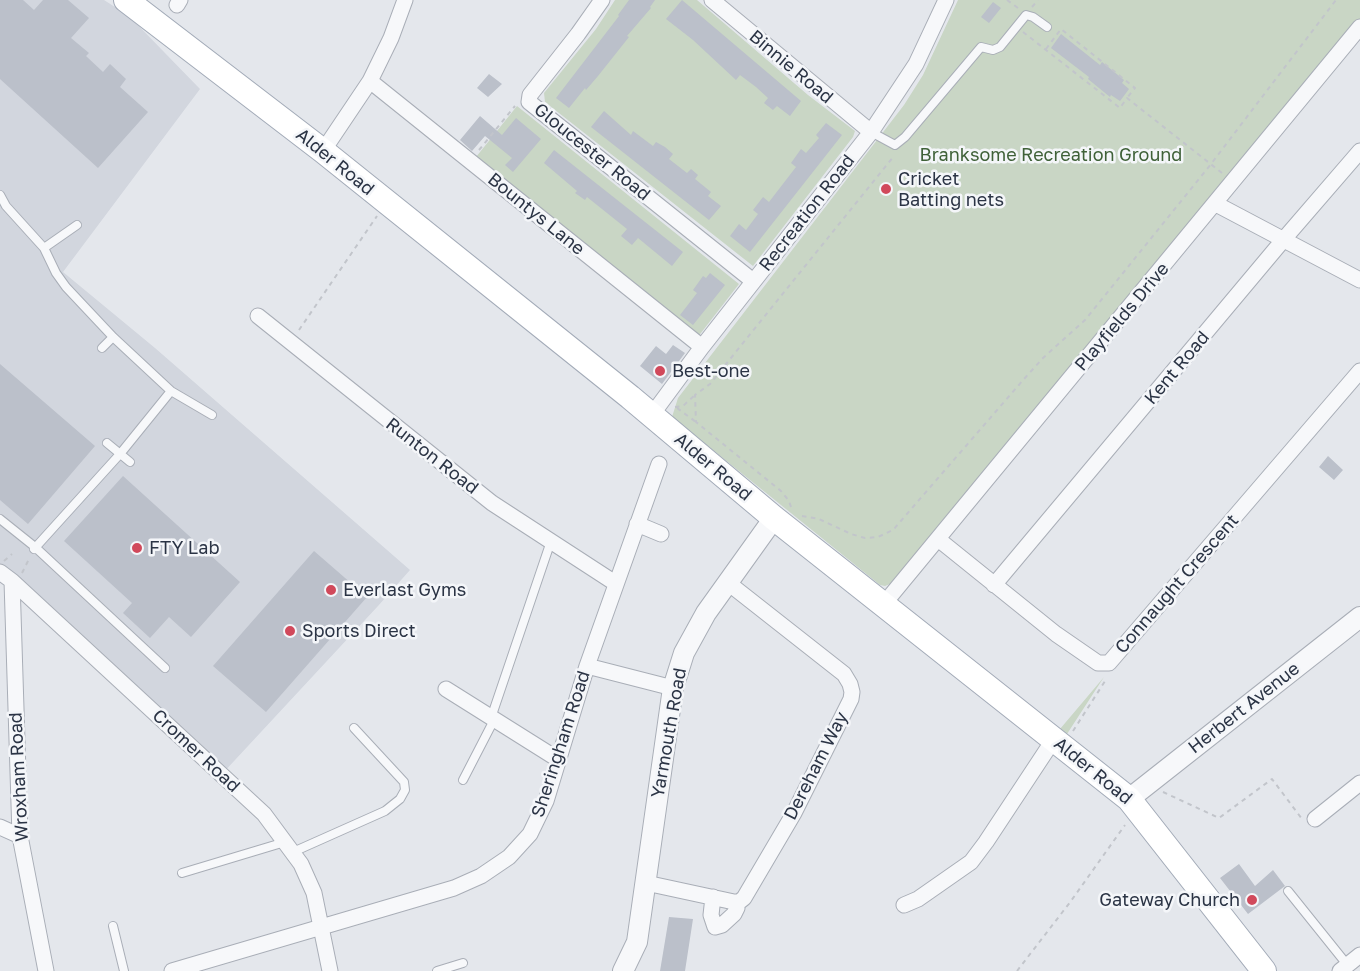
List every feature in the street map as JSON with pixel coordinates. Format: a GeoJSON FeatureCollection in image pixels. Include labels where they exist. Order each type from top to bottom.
{"type":"FeatureCollection","features":[{"type":"Feature","properties":{"kind":"main road","name":"Alder Road"},"geometry":{"type":"LineString","coordinates":[[126,0],[323,151],[651,416],[783,514],[883,605],[1133,803],[1264,971]]}},
{"type":"Feature","properties":{"kind":"street"},"geometry":{"type":"LineString","coordinates":[[323,151],[370,81],[391,38],[405,0]]}},
{"type":"Feature","properties":{"kind":"street","name":"Gloucester Road"},"geometry":{"type":"LineString","coordinates":[[602,0],[579,34],[530,95],[529,102],[753,281]]}},
{"type":"Feature","properties":{"kind":"street","name":"Binnie Road"},"geometry":{"type":"LineString","coordinates":[[712,0],[871,132]]}},
{"type":"Feature","properties":{"kind":"street","name":"Recreation Road"},"geometry":{"type":"LineString","coordinates":[[651,416],[753,281],[871,132],[916,64],[946,0]]}},
{"type":"Feature","properties":{"kind":"street","name":"Playfields Drive"},"geometry":{"type":"LineString","coordinates":[[883,605],[1360,27]]}},
{"type":"Feature","properties":{"kind":"street","name":"Bountys Lane"},"geometry":{"type":"LineString","coordinates":[[370,81],[702,347]]}},
{"type":"Feature","properties":{"kind":"street","name":"Kent Road"},"geometry":{"type":"LineString","coordinates":[[994,585],[1360,151]]}},
{"type":"Feature","properties":{"kind":"street"},"geometry":{"type":"LineString","coordinates":[[1216,204],[1360,280]]}},
{"type":"Feature","properties":{"kind":"street","name":"Runton Road"},"geometry":{"type":"LineString","coordinates":[[258,316],[484,496],[615,583]]}},
{"type":"Feature","properties":{"kind":"street","name":"Connaught Crescent"},"geometry":{"type":"LineString","coordinates":[[938,539],[1056,634],[1098,663],[1109,663],[1360,371]]}},
{"type":"Feature","properties":{"kind":"street","name":"Sheringham Road"},"geometry":{"type":"LineString","coordinates":[[172,971],[454,888],[481,876],[509,857],[530,834],[546,801],[587,666],[659,464]]}},
{"type":"Feature","properties":{"kind":"street","name":"Yarmouth Road"},"geometry":{"type":"LineString","coordinates":[[623,971],[637,942],[673,688],[684,653],[706,613],[727,582],[783,514]]}},
{"type":"Feature","properties":{"kind":"street"},"geometry":{"type":"LineString","coordinates":[[637,524],[661,534]]}},
{"type":"Feature","properties":{"kind":"street","name":"Wroxham Road"},"geometry":{"type":"LineString","coordinates":[[10,579],[20,836],[46,971]]}},
{"type":"Feature","properties":{"kind":"street","name":"Cromer Road"},"geometry":{"type":"LineString","coordinates":[[10,579],[264,814],[302,864],[314,893],[330,971]]}},
{"type":"Feature","properties":{"kind":"street","name":"Dereham Way"},"geometry":{"type":"LineString","coordinates":[[713,897],[711,915],[715,927],[722,925],[734,914],[737,908],[734,902],[739,902],[744,898],[794,813],[852,692],[844,674],[727,582]]}},
{"type":"Feature","properties":{"kind":"street","name":"Herbert Avenue"},"geometry":{"type":"LineString","coordinates":[[1133,803],[1360,617]]}},
{"type":"Feature","properties":{"kind":"street"},"geometry":{"type":"LineString","coordinates":[[587,666],[673,688]]}},
{"type":"Feature","properties":{"kind":"street"},"geometry":{"type":"LineString","coordinates":[[446,689],[559,760]]}},
{"type":"Feature","properties":{"kind":"street"},"geometry":{"type":"LineString","coordinates":[[903,905],[918,899],[971,861],[1058,743]]}},
{"type":"Feature","properties":{"kind":"street"},"geometry":{"type":"LineString","coordinates":[[1315,819],[1360,783]]}},
{"type":"Feature","properties":{"kind":"street"},"geometry":{"type":"LineString","coordinates":[[0,827],[20,836]]}},
{"type":"Feature","properties":{"kind":"street"},"geometry":{"type":"LineString","coordinates":[[646,883],[734,902]]}},
{"type":"Feature","properties":{"kind":"street"},"geometry":{"type":"LineString","coordinates":[[1346,969],[1360,955]]}},
{"type":"Feature","properties":{"kind":"lane"},"geometry":{"type":"LineString","coordinates":[[871,132],[895,145],[905,137],[981,47],[993,50],[1000,47],[1026,15],[1033,16],[1047,27]]}},
{"type":"Feature","properties":{"kind":"lane"},"geometry":{"type":"LineString","coordinates":[[0,195],[6,206],[44,248],[66,288],[113,337],[171,391],[213,415]]}},
{"type":"Feature","properties":{"kind":"lane"},"geometry":{"type":"LineString","coordinates":[[44,248],[77,225]]}},
{"type":"Feature","properties":{"kind":"lane"},"geometry":{"type":"LineString","coordinates":[[102,348],[113,337]]}},
{"type":"Feature","properties":{"kind":"lane"},"geometry":{"type":"LineString","coordinates":[[34,548],[120,454],[171,391]]}},
{"type":"Feature","properties":{"kind":"lane"},"geometry":{"type":"LineString","coordinates":[[107,442],[130,462]]}},
{"type":"Feature","properties":{"kind":"lane"},"geometry":{"type":"LineString","coordinates":[[0,519],[165,668]]}},
{"type":"Feature","properties":{"kind":"lane"},"geometry":{"type":"LineString","coordinates":[[463,780],[493,719],[551,541]]}},
{"type":"Feature","properties":{"kind":"lane"},"geometry":{"type":"LineString","coordinates":[[182,873],[289,847],[385,811],[400,799],[405,790],[405,782],[354,728]]}},
{"type":"Feature","properties":{"kind":"lane"},"geometry":{"type":"LineString","coordinates":[[1288,891],[1346,969]]}},
{"type":"Feature","properties":{"kind":"lane"},"geometry":{"type":"LineString","coordinates":[[113,926],[124,971]]}},
{"type":"Feature","properties":{"kind":"lane"},"geometry":{"type":"LineString","coordinates":[[437,971],[463,963]]}},
{"type":"Feature","properties":{"kind":"path"},"geometry":{"type":"LineString","coordinates":[[1007,0],[1026,15]]}},
{"type":"Feature","properties":{"kind":"path"},"geometry":{"type":"LineString","coordinates":[[797,513],[802,517],[822,520],[865,538],[889,534],[1043,358],[1085,320],[1211,164],[1336,0]]}},
{"type":"Feature","properties":{"kind":"path"},"geometry":{"type":"LineString","coordinates":[[1016,27],[1120,108],[1136,88],[1061,30],[1046,49]]}},
{"type":"Feature","properties":{"kind":"path"},"geometry":{"type":"LineString","coordinates":[[1127,98],[1234,182]]}},
{"type":"Feature","properties":{"kind":"path"},"geometry":{"type":"LineString","coordinates":[[469,161],[518,103],[529,102]]}},
{"type":"Feature","properties":{"kind":"path"},"geometry":{"type":"LineString","coordinates":[[696,422],[695,395],[710,384],[887,166],[897,152],[895,145]]}},
{"type":"Feature","properties":{"kind":"path"},"geometry":{"type":"LineString","coordinates":[[291,342],[387,203]]}},
{"type":"Feature","properties":{"kind":"path"},"geometry":{"type":"LineString","coordinates":[[677,408],[781,491],[789,501],[783,514]]}},
{"type":"Feature","properties":{"kind":"path"},"geometry":{"type":"LineString","coordinates":[[10,579],[34,548]]}},
{"type":"Feature","properties":{"kind":"path"},"geometry":{"type":"LineString","coordinates":[[1058,743],[1107,680],[1109,663]]}},
{"type":"Feature","properties":{"kind":"path"},"geometry":{"type":"LineString","coordinates":[[1161,791],[1219,818],[1272,779],[1304,822],[1315,819]]}},
{"type":"Feature","properties":{"kind":"path"},"geometry":{"type":"LineString","coordinates":[[1017,971],[1071,901],[1133,803]]}},
{"type":"Feature","properties":{"kind":"shaded area"},"geometry":{"type":"Polygon","coordinates":[[[0,0],[104,0],[129,16],[200,89],[63,272],[155,348],[410,570],[222,774],[0,564],[0,0]]]}},
{"type":"Feature","properties":{"kind":"green space"},"geometry":{"type":"Polygon","coordinates":[[[615,0],[697,0],[808,95],[855,131],[853,137],[753,266],[545,102],[544,93],[596,29],[615,0]]]}},
{"type":"Feature","properties":{"kind":"green space","name":"Branksome Recreation Ground"},"geometry":{"type":"Polygon","coordinates":[[[958,0],[1360,0],[1360,20],[1062,382],[890,584],[885,586],[880,585],[672,417],[678,398],[904,105],[923,75],[958,0]]]}},
{"type":"Feature","properties":{"kind":"green space"},"geometry":{"type":"Polygon","coordinates":[[[517,106],[739,284],[697,338],[476,157],[517,106]]]}},
{"type":"Feature","properties":{"kind":"green space"},"geometry":{"type":"Polygon","coordinates":[[[1104,677],[1067,734],[1060,729],[1104,677]]]}},
{"type":"Feature","properties":{"kind":"building"},"geometry":{"type":"Polygon","coordinates":[[[0,0],[23,0],[34,10],[43,0],[68,0],[89,18],[71,38],[89,53],[86,56],[103,72],[110,64],[126,79],[120,87],[148,112],[98,168],[0,79],[0,0]]]}},
{"type":"Feature","properties":{"kind":"building"},"geometry":{"type":"Polygon","coordinates":[[[629,0],[655,0],[598,76],[569,108],[556,98],[629,0]]]}},
{"type":"Feature","properties":{"kind":"building"},"geometry":{"type":"Polygon","coordinates":[[[682,0],[801,101],[790,116],[777,106],[773,110],[764,103],[768,98],[756,87],[740,75],[736,80],[693,40],[666,19],[682,0]]]}},
{"type":"Feature","properties":{"kind":"building"},"geometry":{"type":"Polygon","coordinates":[[[993,2],[1001,8],[989,23],[981,17],[993,2]]]}},
{"type":"Feature","properties":{"kind":"building"},"geometry":{"type":"Polygon","coordinates":[[[1061,34],[1100,65],[1102,62],[1124,80],[1122,83],[1129,89],[1120,101],[1111,95],[1110,97],[1088,79],[1089,77],[1051,48],[1061,34]]]}},
{"type":"Feature","properties":{"kind":"building"},"geometry":{"type":"Polygon","coordinates":[[[489,74],[502,84],[488,97],[477,88],[489,74]]]}},
{"type":"Feature","properties":{"kind":"building"},"geometry":{"type":"Polygon","coordinates":[[[604,111],[631,135],[633,131],[653,146],[656,142],[665,147],[673,154],[669,159],[687,173],[691,169],[698,175],[695,179],[711,192],[708,196],[721,206],[709,220],[591,127],[604,111]]]}},
{"type":"Feature","properties":{"kind":"building"},"geometry":{"type":"Polygon","coordinates":[[[480,116],[502,135],[516,118],[541,139],[513,172],[505,165],[512,158],[485,136],[472,151],[460,140],[480,116]]]}},
{"type":"Feature","properties":{"kind":"building"},"geometry":{"type":"Polygon","coordinates":[[[826,123],[842,135],[750,252],[730,236],[739,224],[746,230],[758,214],[753,210],[763,197],[769,202],[796,167],[791,163],[801,149],[806,153],[819,138],[816,135],[826,123]]]}},
{"type":"Feature","properties":{"kind":"building"},"geometry":{"type":"Polygon","coordinates":[[[554,150],[683,252],[672,266],[638,238],[632,245],[621,236],[627,229],[587,197],[585,200],[575,193],[577,191],[544,163],[554,150]]]}},
{"type":"Feature","properties":{"kind":"building"},"geometry":{"type":"Polygon","coordinates":[[[710,273],[725,285],[693,325],[680,315],[697,293],[693,290],[703,276],[706,278],[710,273]]]}},
{"type":"Feature","properties":{"kind":"building"},"geometry":{"type":"Polygon","coordinates":[[[673,345],[685,353],[662,384],[640,366],[656,346],[666,354],[673,345]]]}},
{"type":"Feature","properties":{"kind":"building"},"geometry":{"type":"Polygon","coordinates":[[[0,364],[95,446],[28,524],[0,500],[0,364]]]}},
{"type":"Feature","properties":{"kind":"building"},"geometry":{"type":"Polygon","coordinates":[[[1328,456],[1343,470],[1334,480],[1319,467],[1328,456]]]}},
{"type":"Feature","properties":{"kind":"building"},"geometry":{"type":"Polygon","coordinates":[[[123,476],[240,582],[191,637],[169,617],[150,638],[123,613],[132,603],[64,541],[123,476]]]}},
{"type":"Feature","properties":{"kind":"building","name":"Sports Direct"},"geometry":{"type":"Polygon","coordinates":[[[314,551],[367,597],[266,712],[213,666],[314,551]]]}},
{"type":"Feature","properties":{"kind":"building","name":"Gateway Church"},"geometry":{"type":"Polygon","coordinates":[[[1239,864],[1255,886],[1273,870],[1285,886],[1248,914],[1220,878],[1239,864]]]}},
{"type":"Feature","properties":{"kind":"building"},"geometry":{"type":"Polygon","coordinates":[[[669,917],[693,919],[685,971],[660,971],[669,917]]]}},
{"type":"Feature","properties":{"kind":"place","name":"Cricket Batting nets"},"geometry":{"type":"Point","coordinates":[886,189]}},
{"type":"Feature","properties":{"kind":"place","name":"Best-one"},"geometry":{"type":"Point","coordinates":[660,371]}},
{"type":"Feature","properties":{"kind":"place","name":"FTY Lab"},"geometry":{"type":"Point","coordinates":[137,548]}},
{"type":"Feature","properties":{"kind":"place","name":"Everlast Gyms"},"geometry":{"type":"Point","coordinates":[331,590]}},
{"type":"Feature","properties":{"kind":"place","name":"Sports Direct"},"geometry":{"type":"Point","coordinates":[290,631]}},
{"type":"Feature","properties":{"kind":"place","name":"Gateway Church"},"geometry":{"type":"Point","coordinates":[1252,900]}}]}
